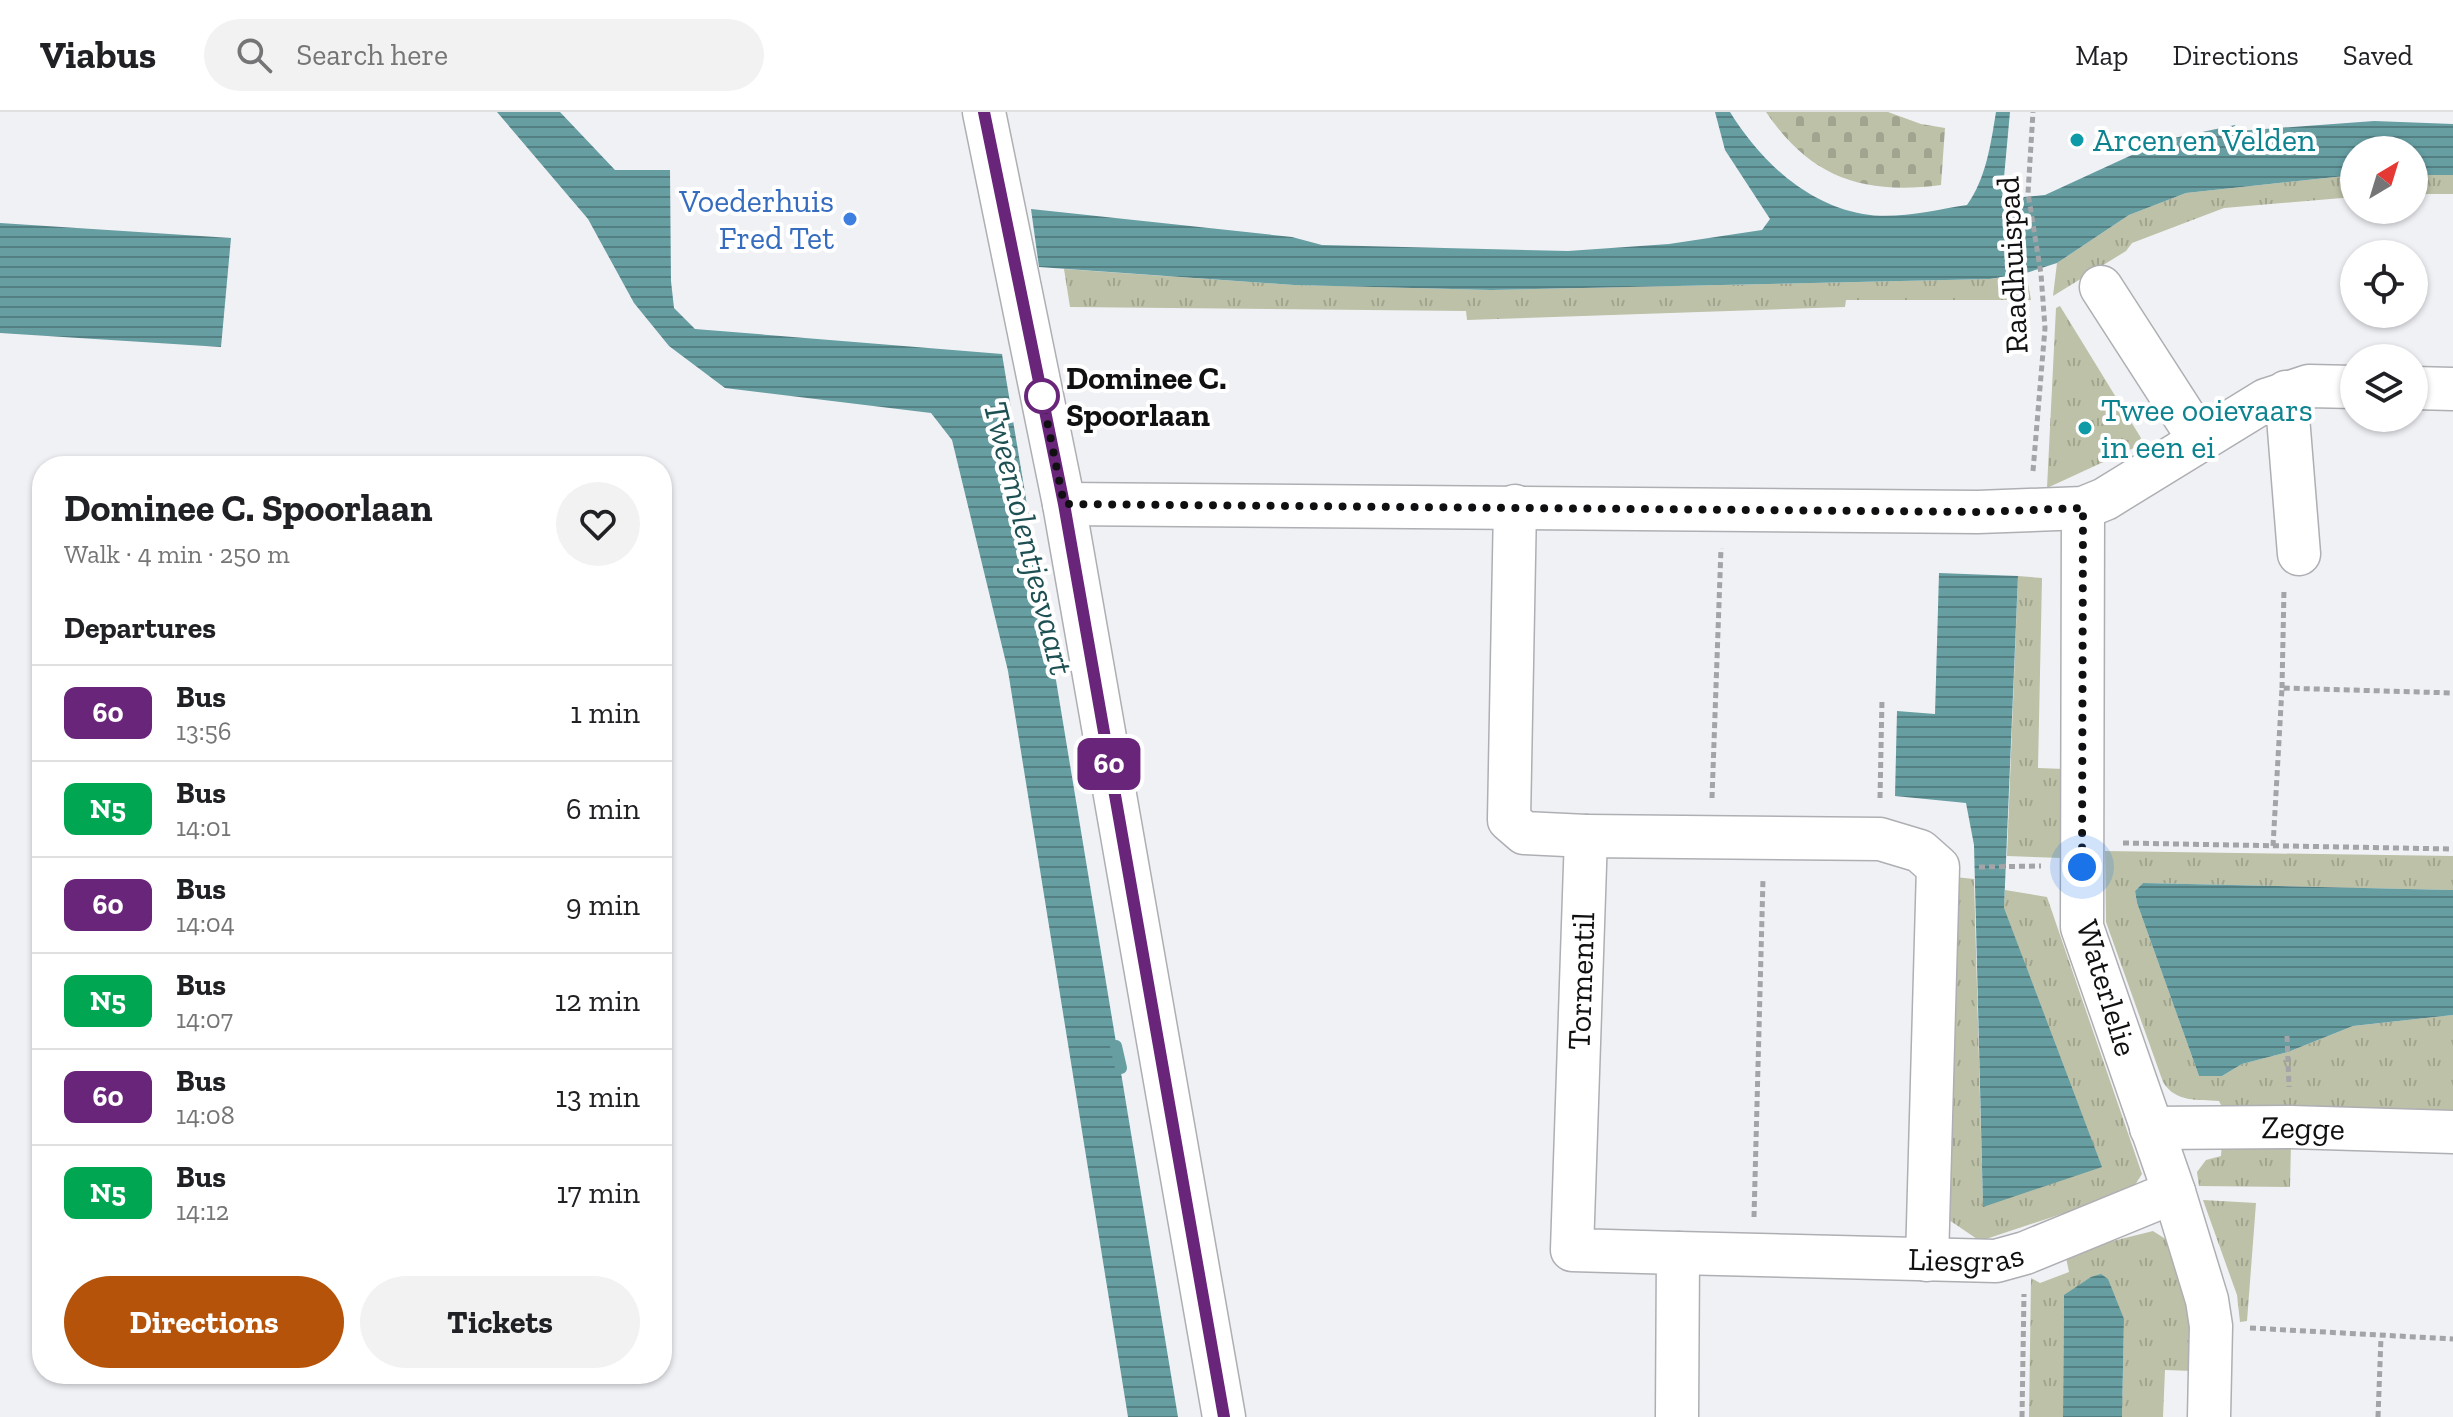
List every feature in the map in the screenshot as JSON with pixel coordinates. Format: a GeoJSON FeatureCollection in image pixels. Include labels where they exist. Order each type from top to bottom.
{"type":"FeatureCollection","features":[{"type":"Feature","properties":{"kind":"street"},"geometry":{"type":"LineString","coordinates":[[984,112],[1064,504],[1224,1417]]}},
{"type":"Feature","properties":{"kind":"street"},"geometry":{"type":"LineString","coordinates":[[2101,287],[2199,439]]}},
{"type":"Feature","properties":{"kind":"street"},"geometry":{"type":"LineString","coordinates":[[1064,504],[2029,511],[2083,508],[2105,499],[2266,400],[2309,386],[2340,387]]}},
{"type":"Feature","properties":{"kind":"street"},"geometry":{"type":"LineString","coordinates":[[2428,388],[2453,389]]}},
{"type":"Feature","properties":{"kind":"street"},"geometry":{"type":"LineString","coordinates":[[2286,392],[2299,554]]}},
{"type":"Feature","properties":{"kind":"street"},"geometry":{"type":"LineString","coordinates":[[1515,506],[1509,820],[1524,833],[1710,839],[1880,839],[1920,851],[1938,867],[1927,1260]]}},
{"type":"Feature","properties":{"kind":"street","name":"Waterlelie"},"geometry":{"type":"LineString","coordinates":[[2083,508],[2082,927],[2151,1128]]}},
{"type":"Feature","properties":{"kind":"street","name":"Tormentil"},"geometry":{"type":"LineString","coordinates":[[1586,836],[1572,1250],[1678,1253]]}},
{"type":"Feature","properties":{"kind":"street","name":"Zegge"},"geometry":{"type":"LineString","coordinates":[[2151,1128],[2290,1127],[2453,1132]]}},
{"type":"Feature","properties":{"kind":"street"},"geometry":{"type":"LineString","coordinates":[[2151,1128],[2207,1300],[2211,1326],[2209,1417]]}},
{"type":"Feature","properties":{"kind":"street","name":"Liesgras"},"geometry":{"type":"LineString","coordinates":[[1678,1253],[1996,1261],[2025,1253],[2174,1192]]}},
{"type":"Feature","properties":{"kind":"street"},"geometry":{"type":"LineString","coordinates":[[1677,1417],[1678,1253]]}},
{"type":"Feature","properties":{"kind":"path","name":"Raadhuispad"},"geometry":{"type":"LineString","coordinates":[[2029,511],[2045,328],[2041,274],[2028,193],[2033,112]]}},
{"type":"Feature","properties":{"kind":"path"},"geometry":{"type":"LineString","coordinates":[[1710,839],[1722,509]]}},
{"type":"Feature","properties":{"kind":"path"},"geometry":{"type":"LineString","coordinates":[[2273,846],[2282,688],[2453,693]]}},
{"type":"Feature","properties":{"kind":"path"},"geometry":{"type":"LineString","coordinates":[[1880,839],[1882,699]]}},
{"type":"Feature","properties":{"kind":"path"},"geometry":{"type":"LineString","coordinates":[[1753,1254],[1764,839]]}},
{"type":"Feature","properties":{"kind":"path"},"geometry":{"type":"LineString","coordinates":[[2082,842],[2453,849]]}},
{"type":"Feature","properties":{"kind":"path"},"geometry":{"type":"LineString","coordinates":[[1974,867],[2039,866]]}},
{"type":"Feature","properties":{"kind":"path"},"geometry":{"type":"LineString","coordinates":[[2287,1036],[2288,1052]]}},
{"type":"Feature","properties":{"kind":"path"},"geometry":{"type":"LineString","coordinates":[[2022,1417],[2025,1253]]}},
{"type":"Feature","properties":{"kind":"path"},"geometry":{"type":"LineString","coordinates":[[2211,1326],[2453,1339]]}},
{"type":"Feature","properties":{"kind":"path"},"geometry":{"type":"LineString","coordinates":[[2378,1417],[2381,1337]]}},
{"type":"Feature","properties":{"kind":"green space"},"geometry":{"type":"Polygon","coordinates":[[[1766,112],[1888,112],[1921,124],[1945,128],[1941,185],[1887,187],[1841,177],[1801,153],[1766,112]]]}},
{"type":"Feature","properties":{"kind":"green space"},"geometry":{"type":"Polygon","coordinates":[[[2428,175],[2453,175],[2453,194],[2428,194],[2428,175]]]}},
{"type":"Feature","properties":{"kind":"green space"},"geometry":{"type":"Polygon","coordinates":[[[2340,176],[2340,198],[2224,208],[2132,243],[2126,251],[2053,296],[2057,263],[2129,215],[2186,193],[2340,176]]]}},
{"type":"Feature","properties":{"kind":"green space"},"geometry":{"type":"Polygon","coordinates":[[[1064,269],[1294,285],[1491,290],[1990,279],[2026,273],[2031,300],[1846,300],[1845,307],[1467,320],[1466,311],[1070,307],[1064,269]]]}},
{"type":"Feature","properties":{"kind":"green space"},"geometry":{"type":"Polygon","coordinates":[[[2060,306],[2141,438],[2138,446],[2047,488],[2056,308],[2060,306]]]}},
{"type":"Feature","properties":{"kind":"green space"},"geometry":{"type":"Polygon","coordinates":[[[2018,576],[2042,578],[2038,768],[2065,769],[2062,858],[2007,856],[2018,576]]]}},
{"type":"Feature","properties":{"kind":"green space"},"geometry":{"type":"Polygon","coordinates":[[[2105,851],[2453,856],[2453,890],[2143,883],[2135,891],[2199,1076],[2222,1076],[2242,1064],[2288,1052],[2353,1026],[2453,1015],[2453,1114],[2224,1111],[2219,1101],[2188,1099],[2174,1094],[2163,1082],[2106,922],[2105,851]]]}},
{"type":"Feature","properties":{"kind":"green space"},"geometry":{"type":"Polygon","coordinates":[[[1955,877],[1974,879],[1983,1207],[2005,890],[2047,897],[2142,1174],[2131,1191],[1980,1241],[1949,1220],[1955,877]]]}},
{"type":"Feature","properties":{"kind":"green space"},"geometry":{"type":"Polygon","coordinates":[[[2222,1141],[2291,1143],[2290,1187],[2199,1186],[2197,1172],[2206,1160],[2221,1156],[2222,1141]]]}},
{"type":"Feature","properties":{"kind":"green space"},"geometry":{"type":"Polygon","coordinates":[[[2203,1200],[2256,1203],[2247,1321],[2240,1322],[2237,1295],[2203,1200]]]}},
{"type":"Feature","properties":{"kind":"green space"},"geometry":{"type":"Polygon","coordinates":[[[2153,1231],[2167,1240],[2193,1314],[2193,1371],[2165,1370],[2163,1417],[2122,1417],[2124,1319],[2064,1295],[2063,1417],[2029,1417],[2031,1278],[2040,1283],[2069,1272],[2065,1253],[2153,1231]]]}},
{"type":"Feature","properties":{"kind":"water"},"geometry":{"type":"Polygon","coordinates":[[[497,112],[560,112],[615,170],[670,170],[674,308],[695,329],[1002,354],[1178,1417],[1128,1417],[1008,671],[952,440],[931,413],[725,388],[669,346],[634,303],[588,219],[497,112]]]}},
{"type":"Feature","properties":{"kind":"water"},"geometry":{"type":"Polygon","coordinates":[[[1715,112],[1730,112],[1755,147],[1803,190],[1842,209],[1889,216],[1967,205],[1983,172],[1996,112],[2010,112],[2002,199],[2045,195],[2134,154],[2170,145],[2169,139],[2235,125],[2237,131],[2374,121],[2453,124],[2453,175],[2428,175],[2428,136],[2340,136],[2340,176],[2186,193],[2129,215],[2057,263],[2026,273],[1990,279],[1491,290],[1294,285],[1039,267],[1031,209],[1292,237],[1322,245],[1568,251],[1669,244],[1762,230],[1770,219],[1725,150],[1715,112]]]}},
{"type":"Feature","properties":{"kind":"water"},"geometry":{"type":"Polygon","coordinates":[[[0,223],[231,238],[221,347],[0,333],[0,223]]]}},
{"type":"Feature","properties":{"kind":"water"},"geometry":{"type":"Polygon","coordinates":[[[1939,573],[2018,576],[2004,908],[2102,1167],[1983,1207],[1974,845],[1966,803],[1895,796],[1897,711],[1935,714],[1939,573]]]}},
{"type":"Feature","properties":{"kind":"water"},"geometry":{"type":"Polygon","coordinates":[[[2143,883],[2453,890],[2453,1015],[2353,1026],[2288,1052],[2242,1064],[2222,1076],[2199,1076],[2137,903],[2135,891],[2143,883]]]}},
{"type":"Feature","properties":{"kind":"water"},"geometry":{"type":"Polygon","coordinates":[[[2101,1274],[2108,1279],[2124,1319],[2122,1417],[2063,1417],[2064,1295],[2101,1274]]]}},
{"type":"Feature","properties":{"kind":"waterway","name":"Tweemolentjesvaart"},"geometry":{"type":"LineString","coordinates":[[1116,1046],[1121,1068]]}},
{"type":"Feature","properties":{"kind":"bus line","name":"60"},"geometry":{"type":"LineString","coordinates":[[984,112],[1064,504],[1224,1417]]}},
{"type":"Feature","properties":{"kind":"place","name":"Arcen en Velden"},"geometry":{"type":"Point","coordinates":[2077,140]}},
{"type":"Feature","properties":{"kind":"place","name":"Voederhuis Fred Tet"},"geometry":{"type":"Point","coordinates":[850,219]}},
{"type":"Feature","properties":{"kind":"place","name":"Dominee C. Spoorlaan"},"geometry":{"type":"Point","coordinates":[1042,396]}},
{"type":"Feature","properties":{"kind":"place","name":"Twee ooievaars in een ei"},"geometry":{"type":"Point","coordinates":[2085,428]}},
{"type":"Feature","properties":{"kind":"route"},"geometry":{"type":"LineString","coordinates":[[1042,396],[1064,504],[1978,512],[2083,508],[2082,867]]}}]}
